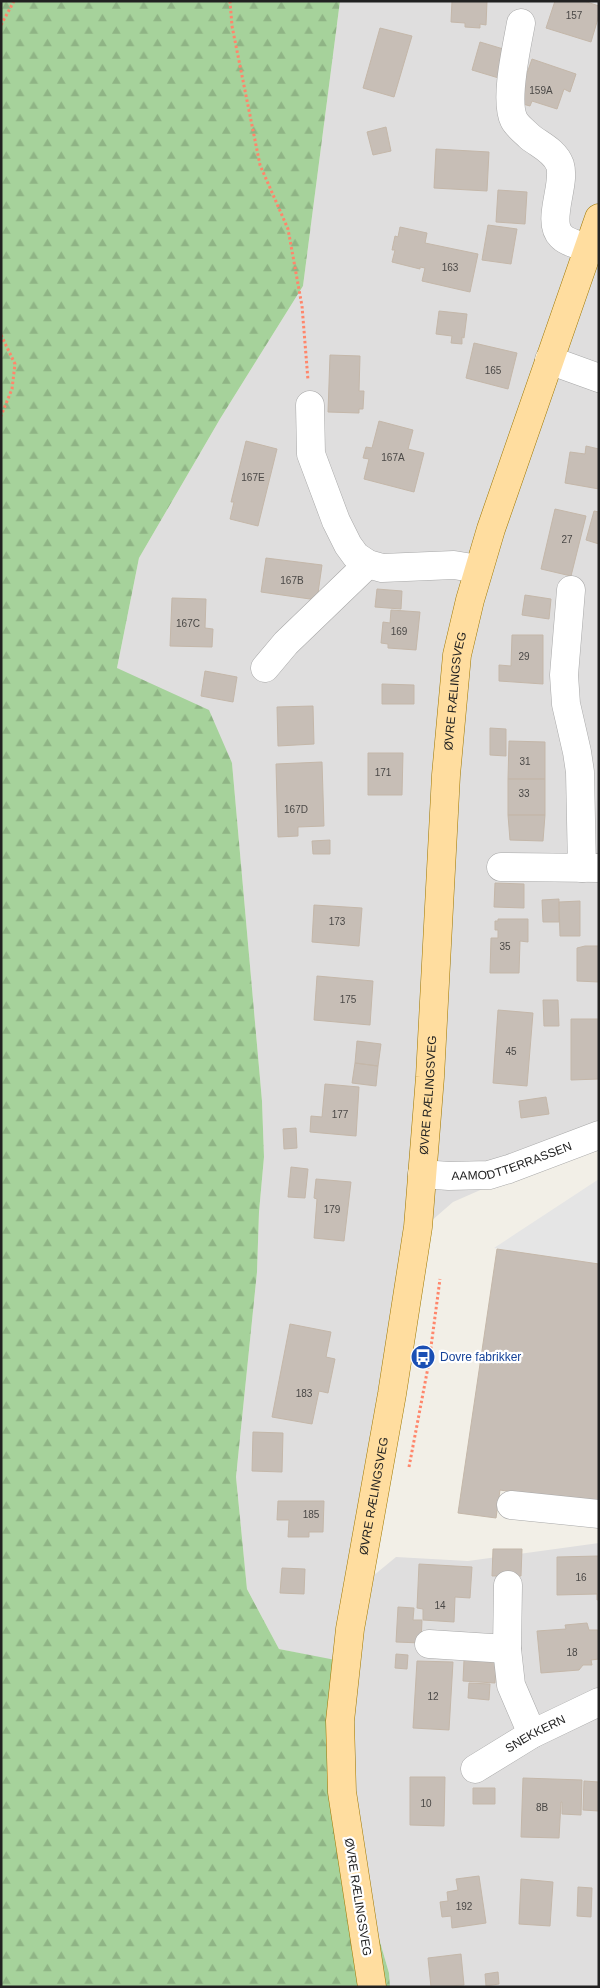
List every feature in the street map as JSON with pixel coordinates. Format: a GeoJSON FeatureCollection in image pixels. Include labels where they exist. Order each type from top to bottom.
{"type":"FeatureCollection","features":[{"type":"Feature","properties":{"kind":"main road","name":"ØVRE RÆLINGSVEG"},"geometry":{"type":"LineString","coordinates":[[372,1987],[344,1802],[340,1721],[350,1629],[413,1266],[430,1077],[446,775],[457,655],[478,569],[599,218]]}},
{"type":"Feature","properties":{"kind":"street"},"geometry":{"type":"LineString","coordinates":[[521,23],[510,94],[510,110],[515,122],[550,151],[559,162],[562,174],[556,210],[556,226],[561,236],[588,249]]}},
{"type":"Feature","properties":{"kind":"street"},"geometry":{"type":"LineString","coordinates":[[549,360],[599,378]]}},
{"type":"Feature","properties":{"kind":"street"},"geometry":{"type":"LineString","coordinates":[[310,405],[312,454],[336,521],[356,556],[368,564],[382,568],[454,565],[478,569]]}},
{"type":"Feature","properties":{"kind":"street"},"geometry":{"type":"LineString","coordinates":[[265,668],[286,643],[368,564]]}},
{"type":"Feature","properties":{"kind":"street"},"geometry":{"type":"LineString","coordinates":[[501,867],[590,868],[578,752],[566,704],[564,675],[571,590]]}},
{"type":"Feature","properties":{"kind":"street","name":"AAMODTTERRASSEN"},"geometry":{"type":"LineString","coordinates":[[422,1174],[449,1176],[489,1175],[599,1135]]}},
{"type":"Feature","properties":{"kind":"street"},"geometry":{"type":"LineString","coordinates":[[511,1505],[599,1514]]}},
{"type":"Feature","properties":{"kind":"street"},"geometry":{"type":"LineString","coordinates":[[508,1585],[507,1649],[511,1684],[532,1734]]}},
{"type":"Feature","properties":{"kind":"street"},"geometry":{"type":"LineString","coordinates":[[428,1644],[507,1649]]}},
{"type":"Feature","properties":{"kind":"street","name":"SNEKKERN"},"geometry":{"type":"LineString","coordinates":[[475,1769],[532,1734],[599,1702]]}},
{"type":"Feature","properties":{"kind":"path"},"geometry":{"type":"LineString","coordinates":[[1,25],[14,1]]}},
{"type":"Feature","properties":{"kind":"path"},"geometry":{"type":"LineString","coordinates":[[230,1],[232,26],[260,165],[288,229],[302,306],[310,405]]}},
{"type":"Feature","properties":{"kind":"path"},"geometry":{"type":"LineString","coordinates":[[1,334],[15,364],[12,389],[1,416]]}},
{"type":"Feature","properties":{"kind":"path"},"geometry":{"type":"LineString","coordinates":[[408,1471],[430,1362],[440,1278]]}},
{"type":"Feature","properties":{"kind":"shaded area"},"geometry":{"type":"Polygon","coordinates":[[[340,1],[599,1],[599,1144],[519,1173],[453,1202],[430,1222],[373,1576],[396,1557],[468,1561],[599,1543],[599,1987],[390,1987],[389,1973],[356,1859],[349,1809],[355,1665],[279,1649],[247,1589],[236,1477],[257,1272],[259,1212],[264,1157],[262,1101],[232,763],[117,668],[139,558],[220,419],[303,286],[340,1]]]}},
{"type":"Feature","properties":{"kind":"shaded area"},"geometry":{"type":"Polygon","coordinates":[[[599,1179],[599,1264],[494,1248],[599,1179]]]}},
{"type":"Feature","properties":{"kind":"green space"},"geometry":{"type":"Polygon","coordinates":[[[1,1],[340,1],[303,286],[220,419],[139,558],[117,668],[209,710],[232,763],[262,1101],[264,1157],[259,1212],[257,1272],[236,1477],[247,1589],[279,1649],[356,1664],[347,1749],[356,1859],[389,1973],[390,1987],[1,1987],[1,1]]]}},
{"type":"Feature","properties":{"kind":"building"},"geometry":{"type":"Polygon","coordinates":[[[452,1],[487,1],[486,25],[480,24],[480,28],[465,27],[465,23],[451,22],[452,1]]]}},
{"type":"Feature","properties":{"kind":"building"},"geometry":{"type":"Polygon","coordinates":[[[555,1],[584,1],[599,6],[599,15],[591,42],[546,28],[555,1]]]}},
{"type":"Feature","properties":{"kind":"building"},"geometry":{"type":"Polygon","coordinates":[[[380,28],[412,36],[394,97],[363,88],[380,28]]]}},
{"type":"Feature","properties":{"kind":"building"},"geometry":{"type":"Polygon","coordinates":[[[480,42],[510,51],[502,79],[472,70],[480,42]]]}},
{"type":"Feature","properties":{"kind":"building"},"geometry":{"type":"Polygon","coordinates":[[[532,59],[576,74],[570,92],[564,89],[557,109],[532,101],[530,106],[519,103],[519,96],[532,59]]]}},
{"type":"Feature","properties":{"kind":"building"},"geometry":{"type":"Polygon","coordinates":[[[386,127],[391,151],[373,155],[367,132],[386,127]]]}},
{"type":"Feature","properties":{"kind":"building"},"geometry":{"type":"Polygon","coordinates":[[[436,149],[489,152],[487,191],[434,188],[436,149]]]}},
{"type":"Feature","properties":{"kind":"building"},"geometry":{"type":"Polygon","coordinates":[[[498,190],[527,192],[525,224],[496,222],[498,190]]]}},
{"type":"Feature","properties":{"kind":"building"},"geometry":{"type":"Polygon","coordinates":[[[488,225],[517,229],[511,264],[482,260],[488,225]]]}},
{"type":"Feature","properties":{"kind":"building"},"geometry":{"type":"Polygon","coordinates":[[[400,227],[427,233],[425,243],[478,254],[470,292],[422,281],[425,268],[420,267],[420,269],[392,262],[395,250],[392,250],[395,236],[398,237],[400,227]]]}},
{"type":"Feature","properties":{"kind":"building"},"geometry":{"type":"Polygon","coordinates":[[[439,311],[467,314],[462,344],[451,343],[452,336],[436,334],[439,311]]]}},
{"type":"Feature","properties":{"kind":"building"},"geometry":{"type":"Polygon","coordinates":[[[474,343],[517,353],[508,389],[466,378],[474,343]]]}},
{"type":"Feature","properties":{"kind":"building"},"geometry":{"type":"Polygon","coordinates":[[[330,355],[360,356],[359,391],[364,391],[363,409],[359,409],[359,413],[328,412],[330,355]]]}},
{"type":"Feature","properties":{"kind":"building"},"geometry":{"type":"Polygon","coordinates":[[[379,421],[413,430],[408,449],[424,453],[414,492],[364,479],[369,459],[363,458],[366,447],[372,448],[379,421]]]}},
{"type":"Feature","properties":{"kind":"building"},"geometry":{"type":"Polygon","coordinates":[[[246,441],[277,449],[258,526],[230,519],[234,502],[231,502],[246,441]]]}},
{"type":"Feature","properties":{"kind":"building"},"geometry":{"type":"Polygon","coordinates":[[[586,446],[599,449],[599,489],[565,483],[570,452],[585,454],[586,446]]]}},
{"type":"Feature","properties":{"kind":"building"},"geometry":{"type":"Polygon","coordinates":[[[555,509],[586,516],[571,576],[541,569],[555,509]]]}},
{"type":"Feature","properties":{"kind":"building"},"geometry":{"type":"Polygon","coordinates":[[[594,511],[599,512],[599,544],[586,540],[594,511]]]}},
{"type":"Feature","properties":{"kind":"building"},"geometry":{"type":"Polygon","coordinates":[[[266,558],[322,565],[317,600],[261,592],[266,558]]]}},
{"type":"Feature","properties":{"kind":"building"},"geometry":{"type":"Polygon","coordinates":[[[377,589],[402,591],[401,609],[375,607],[377,589]]]}},
{"type":"Feature","properties":{"kind":"building"},"geometry":{"type":"Polygon","coordinates":[[[525,595],[551,599],[549,619],[522,615],[525,595]]]}},
{"type":"Feature","properties":{"kind":"building"},"geometry":{"type":"Polygon","coordinates":[[[172,598],[206,599],[205,628],[213,629],[212,647],[170,646],[172,598]]]}},
{"type":"Feature","properties":{"kind":"building"},"geometry":{"type":"Polygon","coordinates":[[[391,610],[420,612],[416,650],[388,648],[388,644],[381,643],[383,622],[390,623],[391,610]]]}},
{"type":"Feature","properties":{"kind":"building"},"geometry":{"type":"Polygon","coordinates":[[[512,635],[543,635],[543,684],[499,681],[499,665],[511,666],[512,635]]]}},
{"type":"Feature","properties":{"kind":"building"},"geometry":{"type":"Polygon","coordinates":[[[205,671],[237,677],[233,702],[201,696],[205,671]]]}},
{"type":"Feature","properties":{"kind":"building"},"geometry":{"type":"Polygon","coordinates":[[[382,684],[414,685],[414,704],[382,704],[382,684]]]}},
{"type":"Feature","properties":{"kind":"building"},"geometry":{"type":"Polygon","coordinates":[[[313,706],[314,744],[278,746],[277,707],[313,706]]]}},
{"type":"Feature","properties":{"kind":"building"},"geometry":{"type":"Polygon","coordinates":[[[490,728],[506,729],[506,756],[490,755],[490,728]]]}},
{"type":"Feature","properties":{"kind":"building"},"geometry":{"type":"Polygon","coordinates":[[[509,741],[545,742],[545,779],[508,779],[509,741]]]}},
{"type":"Feature","properties":{"kind":"building"},"geometry":{"type":"Polygon","coordinates":[[[368,753],[403,753],[402,795],[368,795],[368,753]]]}},
{"type":"Feature","properties":{"kind":"building"},"geometry":{"type":"Polygon","coordinates":[[[322,762],[324,826],[298,827],[298,836],[278,837],[276,764],[322,762]]]}},
{"type":"Feature","properties":{"kind":"building"},"geometry":{"type":"Polygon","coordinates":[[[508,779],[545,779],[545,815],[508,815],[508,779]]]}},
{"type":"Feature","properties":{"kind":"building"},"geometry":{"type":"Polygon","coordinates":[[[508,815],[545,815],[543,841],[510,840],[508,815]]]}},
{"type":"Feature","properties":{"kind":"building"},"geometry":{"type":"Polygon","coordinates":[[[330,840],[330,854],[313,854],[312,841],[330,840]]]}},
{"type":"Feature","properties":{"kind":"building"},"geometry":{"type":"Polygon","coordinates":[[[495,883],[524,884],[524,908],[494,907],[495,883]]]}},
{"type":"Feature","properties":{"kind":"building"},"geometry":{"type":"Polygon","coordinates":[[[559,899],[559,922],[543,922],[542,900],[559,899]]]}},
{"type":"Feature","properties":{"kind":"building"},"geometry":{"type":"Polygon","coordinates":[[[580,901],[580,936],[560,936],[559,902],[580,901]]]}},
{"type":"Feature","properties":{"kind":"building"},"geometry":{"type":"Polygon","coordinates":[[[314,905],[362,908],[359,946],[312,942],[314,905]]]}},
{"type":"Feature","properties":{"kind":"building"},"geometry":{"type":"Polygon","coordinates":[[[498,919],[528,919],[528,942],[520,941],[519,973],[490,973],[491,938],[498,938],[498,930],[495,930],[495,921],[498,921],[498,919]]]}},
{"type":"Feature","properties":{"kind":"building"},"geometry":{"type":"Polygon","coordinates":[[[599,946],[599,982],[577,981],[577,948],[599,946]]]}},
{"type":"Feature","properties":{"kind":"building"},"geometry":{"type":"Polygon","coordinates":[[[317,976],[373,981],[370,1025],[314,1020],[317,976]]]}},
{"type":"Feature","properties":{"kind":"building"},"geometry":{"type":"Polygon","coordinates":[[[543,1000],[558,1000],[559,1026],[544,1026],[543,1000]]]}},
{"type":"Feature","properties":{"kind":"building"},"geometry":{"type":"Polygon","coordinates":[[[498,1010],[533,1013],[527,1086],[493,1083],[498,1010]]]}},
{"type":"Feature","properties":{"kind":"building"},"geometry":{"type":"Polygon","coordinates":[[[571,1019],[599,1019],[599,1079],[571,1080],[571,1019]]]}},
{"type":"Feature","properties":{"kind":"building"},"geometry":{"type":"Polygon","coordinates":[[[357,1041],[381,1044],[378,1066],[355,1063],[357,1041]]]}},
{"type":"Feature","properties":{"kind":"building"},"geometry":{"type":"Polygon","coordinates":[[[355,1063],[378,1066],[376,1086],[352,1083],[355,1063]]]}},
{"type":"Feature","properties":{"kind":"building"},"geometry":{"type":"Polygon","coordinates":[[[325,1084],[359,1087],[356,1136],[310,1132],[311,1116],[322,1117],[325,1084]]]}},
{"type":"Feature","properties":{"kind":"building"},"geometry":{"type":"Polygon","coordinates":[[[546,1097],[549,1114],[521,1118],[519,1101],[546,1097]]]}},
{"type":"Feature","properties":{"kind":"building"},"geometry":{"type":"Polygon","coordinates":[[[296,1128],[297,1148],[284,1149],[283,1129],[296,1128]]]}},
{"type":"Feature","properties":{"kind":"building"},"geometry":{"type":"Polygon","coordinates":[[[291,1167],[308,1169],[305,1198],[288,1197],[291,1167]]]}},
{"type":"Feature","properties":{"kind":"building"},"geometry":{"type":"Polygon","coordinates":[[[316,1179],[351,1182],[344,1241],[314,1238],[317,1199],[314,1198],[316,1179]]]}},
{"type":"Feature","properties":{"kind":"building"},"geometry":{"type":"Polygon","coordinates":[[[497,1249],[599,1264],[599,1505],[500,1490],[496,1518],[458,1513],[497,1249]]]}},
{"type":"Feature","properties":{"kind":"building"},"geometry":{"type":"Polygon","coordinates":[[[290,1324],[331,1332],[326,1357],[335,1359],[328,1393],[319,1391],[312,1424],[272,1417],[290,1324]]]}},
{"type":"Feature","properties":{"kind":"building"},"geometry":{"type":"Polygon","coordinates":[[[253,1432],[283,1433],[282,1472],[252,1471],[253,1432]]]}},
{"type":"Feature","properties":{"kind":"building"},"geometry":{"type":"Polygon","coordinates":[[[278,1501],[324,1501],[323,1532],[309,1532],[309,1537],[288,1537],[289,1520],[277,1520],[278,1501]]]}},
{"type":"Feature","properties":{"kind":"building"},"geometry":{"type":"Polygon","coordinates":[[[493,1549],[522,1549],[521,1576],[492,1576],[493,1549]]]}},
{"type":"Feature","properties":{"kind":"building"},"geometry":{"type":"Polygon","coordinates":[[[599,1556],[599,1600],[597,1600],[597,1594],[557,1595],[557,1557],[599,1556]]]}},
{"type":"Feature","properties":{"kind":"building"},"geometry":{"type":"Polygon","coordinates":[[[419,1564],[472,1567],[470,1598],[455,1597],[454,1622],[423,1620],[423,1609],[417,1608],[419,1564]]]}},
{"type":"Feature","properties":{"kind":"building"},"geometry":{"type":"Polygon","coordinates":[[[282,1568],[305,1569],[304,1594],[280,1593],[282,1568]]]}},
{"type":"Feature","properties":{"kind":"building"},"geometry":{"type":"Polygon","coordinates":[[[398,1607],[414,1608],[413,1620],[422,1620],[421,1643],[396,1642],[398,1607]]]}},
{"type":"Feature","properties":{"kind":"building"},"geometry":{"type":"Polygon","coordinates":[[[587,1623],[589,1630],[598,1630],[599,1659],[591,1660],[592,1665],[583,1665],[579,1670],[541,1673],[537,1631],[566,1629],[565,1625],[587,1623]]]}},
{"type":"Feature","properties":{"kind":"building"},"geometry":{"type":"Polygon","coordinates":[[[396,1654],[408,1655],[407,1669],[395,1668],[396,1654]]]}},
{"type":"Feature","properties":{"kind":"building"},"geometry":{"type":"Polygon","coordinates":[[[464,1660],[496,1661],[495,1683],[463,1681],[464,1660]]]}},
{"type":"Feature","properties":{"kind":"building"},"geometry":{"type":"Polygon","coordinates":[[[417,1661],[453,1662],[449,1730],[413,1728],[417,1661]]]}},
{"type":"Feature","properties":{"kind":"building"},"geometry":{"type":"Polygon","coordinates":[[[469,1683],[490,1684],[489,1700],[468,1698],[469,1683]]]}},
{"type":"Feature","properties":{"kind":"building"},"geometry":{"type":"Polygon","coordinates":[[[410,1777],[445,1777],[444,1826],[410,1825],[410,1777]]]}},
{"type":"Feature","properties":{"kind":"building"},"geometry":{"type":"Polygon","coordinates":[[[523,1778],[582,1780],[581,1815],[562,1814],[561,1802],[559,1838],[521,1837],[523,1778]]]}},
{"type":"Feature","properties":{"kind":"building"},"geometry":{"type":"Polygon","coordinates":[[[584,1781],[599,1782],[599,1811],[583,1810],[584,1781]]]}},
{"type":"Feature","properties":{"kind":"building"},"geometry":{"type":"Polygon","coordinates":[[[473,1788],[495,1788],[495,1804],[473,1804],[473,1788]]]}},
{"type":"Feature","properties":{"kind":"building"},"geometry":{"type":"Polygon","coordinates":[[[479,1876],[486,1923],[452,1928],[451,1916],[442,1917],[440,1902],[448,1901],[447,1892],[458,1890],[456,1879],[479,1876]]]}},
{"type":"Feature","properties":{"kind":"building"},"geometry":{"type":"Polygon","coordinates":[[[521,1879],[553,1882],[550,1926],[519,1924],[521,1879]]]}},
{"type":"Feature","properties":{"kind":"building"},"geometry":{"type":"Polygon","coordinates":[[[578,1887],[592,1888],[591,1917],[577,1916],[578,1887]]]}},
{"type":"Feature","properties":{"kind":"building"},"geometry":{"type":"Polygon","coordinates":[[[461,1954],[464,1985],[431,1987],[428,1958],[461,1954]]]}},
{"type":"Feature","properties":{"kind":"building"},"geometry":{"type":"Polygon","coordinates":[[[498,1972],[499,1984],[486,1986],[485,1974],[498,1972]]]}},
{"type":"Feature","properties":{"kind":"place","name":"Dovre fabrikker"},"geometry":{"type":"Point","coordinates":[423,1357]}}]}
